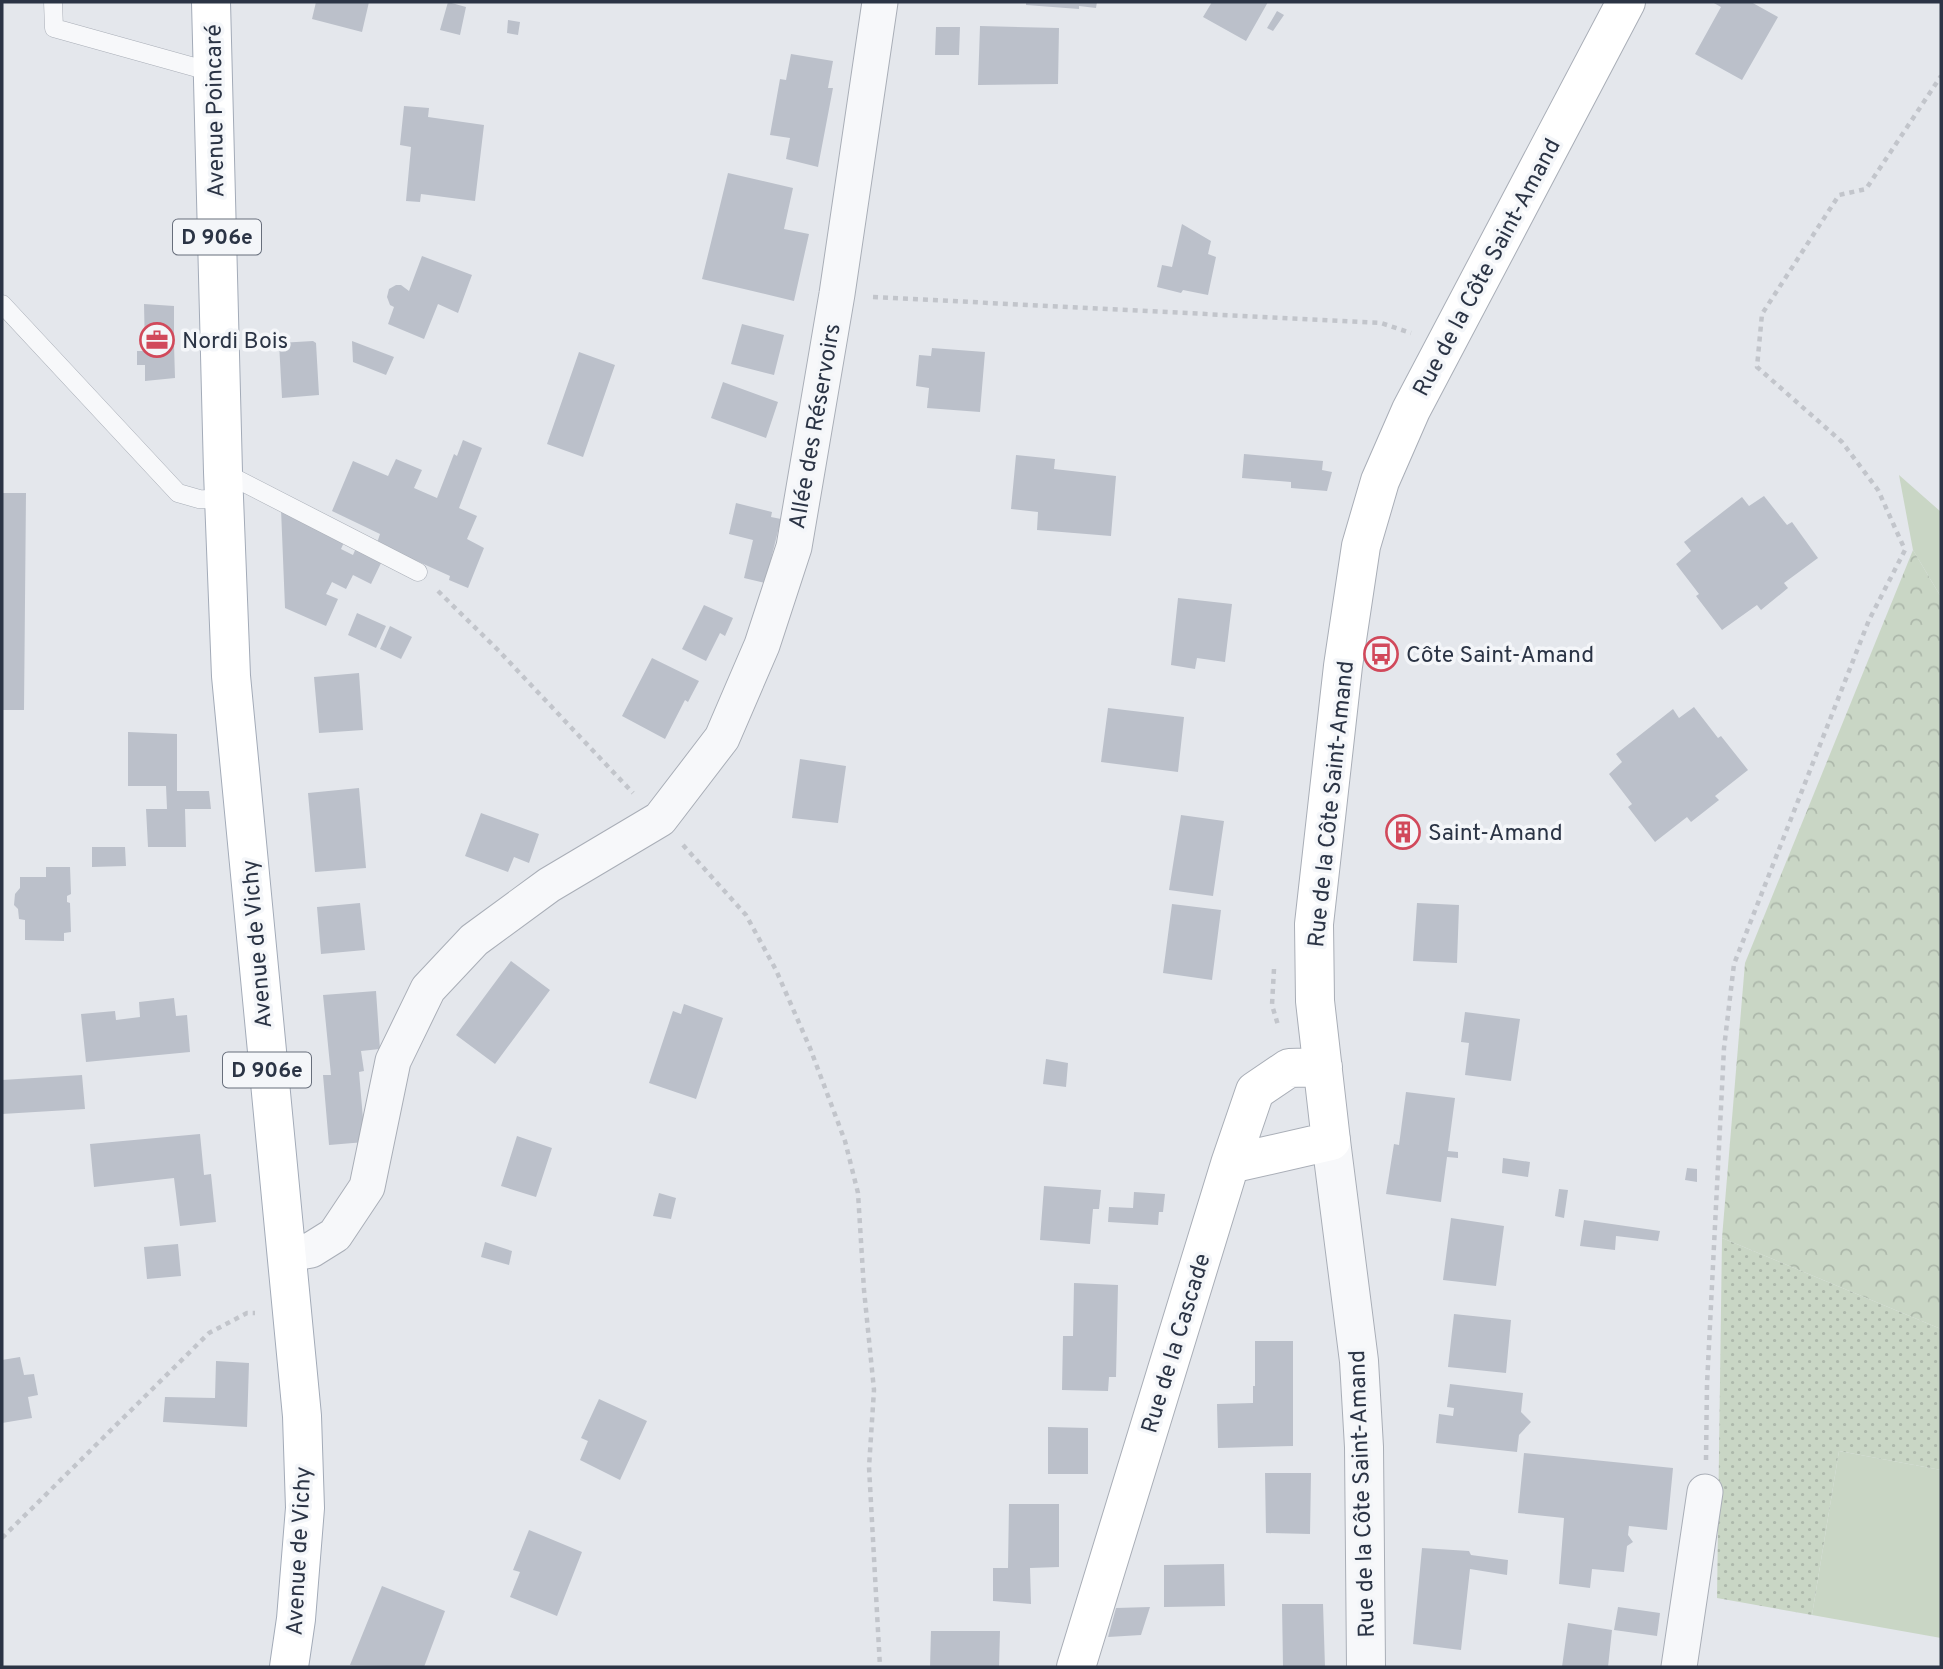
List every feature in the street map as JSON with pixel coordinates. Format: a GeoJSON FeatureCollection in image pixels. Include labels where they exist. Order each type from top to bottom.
{"type":"FeatureCollection","features":[{"type":"Feature","properties":{"kind":"main road","name":"Avenue Poincaré"},"geometry":{"type":"LineString","coordinates":[[211,2],[223,486]]}},
{"type":"Feature","properties":{"kind":"main road","name":"Rue de la Côte Saint-Amand"},"geometry":{"type":"LineString","coordinates":[[1331,1141],[1315,1001],[1314,924],[1343,666],[1361,546],[1380,481],[1411,410],[1626,2]]}},
{"type":"Feature","properties":{"kind":"main road","name":"Avenue de Vichy"},"geometry":{"type":"LineString","coordinates":[[223,486],[231,676],[302,1416],[305,1508],[296,1619],[289,1667]]}},
{"type":"Feature","properties":{"kind":"main road","name":"Rue de la Cascade"},"geometry":{"type":"LineString","coordinates":[[1076,1667],[1230,1164],[1255,1091],[1289,1068],[1323,1067]]}},
{"type":"Feature","properties":{"kind":"main road"},"geometry":{"type":"LineString","coordinates":[[1230,1164],[1331,1141]]}},
{"type":"Feature","properties":{"kind":"street","name":"Allée des Réservoirs"},"geometry":{"type":"LineString","coordinates":[[660,819],[722,738],[762,645],[794,547],[837,294],[880,2]]}},
{"type":"Feature","properties":{"kind":"street"},"geometry":{"type":"LineString","coordinates":[[288,1254],[311,1250],[335,1235],[367,1187],[393,1061],[428,989],[474,940],[550,885],[660,819]]}},
{"type":"Feature","properties":{"kind":"street","name":"Rue de la Côte Saint-Amand"},"geometry":{"type":"LineString","coordinates":[[1331,1141],[1359,1361],[1364,1447],[1366,1667]]}},
{"type":"Feature","properties":{"kind":"street"},"geometry":{"type":"LineString","coordinates":[[1679,1667],[1705,1492]]}},
{"type":"Feature","properties":{"kind":"lane"},"geometry":{"type":"LineString","coordinates":[[53,2],[54,28],[212,72]]}},
{"type":"Feature","properties":{"kind":"lane"},"geometry":{"type":"LineString","coordinates":[[2,304],[178,493],[198,499],[223,486],[418,572]]}},
{"type":"Feature","properties":{"kind":"path"},"geometry":{"type":"LineString","coordinates":[[1705,1492],[1707,1384],[1724,1048],[1734,964],[1869,620],[1905,550],[1878,490],[1842,442],[1757,367],[1762,314],[1839,195],[1866,189],[1941,76]]}},
{"type":"Feature","properties":{"kind":"path"},"geometry":{"type":"LineString","coordinates":[[837,294],[1381,323],[1445,345]]}},
{"type":"Feature","properties":{"kind":"path"},"geometry":{"type":"LineString","coordinates":[[418,572],[498,650],[660,819],[746,915],[786,992],[845,1141],[858,1193],[874,1390],[869,1467],[880,1667]]}},
{"type":"Feature","properties":{"kind":"path"},"geometry":{"type":"LineString","coordinates":[[2,1538],[209,1333],[247,1313],[293,1309]]}},
{"type":"Feature","properties":{"kind":"green space"},"geometry":{"type":"Polygon","coordinates":[[[1899,475],[1941,512],[1941,597],[1913,550],[1899,475]]]}},
{"type":"Feature","properties":{"kind":"green space"},"geometry":{"type":"Polygon","coordinates":[[[1913,550],[1941,597],[1941,1329],[1722,1238],[1745,963],[1913,550]]]}},
{"type":"Feature","properties":{"kind":"green space"},"geometry":{"type":"Polygon","coordinates":[[[1722,1238],[1941,1329],[1941,1470],[1839,1451],[1812,1615],[1717,1598],[1722,1238]]]}},
{"type":"Feature","properties":{"kind":"green space"},"geometry":{"type":"Polygon","coordinates":[[[1839,1451],[1941,1470],[1941,1638],[1812,1615],[1839,1451]]]}},
{"type":"Feature","properties":{"kind":"building"},"geometry":{"type":"Polygon","coordinates":[[[316,2],[369,2],[362,32],[312,19],[316,2]]]}},
{"type":"Feature","properties":{"kind":"building"},"geometry":{"type":"Polygon","coordinates":[[[448,2],[466,7],[460,35],[440,30],[448,2]]]}},
{"type":"Feature","properties":{"kind":"building"},"geometry":{"type":"Polygon","coordinates":[[[1026,2],[1097,2],[1096,8],[1079,6],[1079,9],[1026,5],[1026,2]]]}},
{"type":"Feature","properties":{"kind":"building"},"geometry":{"type":"Polygon","coordinates":[[[1212,2],[1268,2],[1246,41],[1203,17],[1212,2]]]}},
{"type":"Feature","properties":{"kind":"building"},"geometry":{"type":"Polygon","coordinates":[[[1712,2],[1751,2],[1778,17],[1742,80],[1695,54],[1721,7],[1712,2]]]}},
{"type":"Feature","properties":{"kind":"building"},"geometry":{"type":"Polygon","coordinates":[[[1277,11],[1284,15],[1273,31],[1267,28],[1277,11]]]}},
{"type":"Feature","properties":{"kind":"building"},"geometry":{"type":"Polygon","coordinates":[[[508,20],[520,22],[518,35],[507,33],[508,20]]]}},
{"type":"Feature","properties":{"kind":"building"},"geometry":{"type":"Polygon","coordinates":[[[980,26],[1059,28],[1058,84],[978,85],[980,26]]]}},
{"type":"Feature","properties":{"kind":"building"},"geometry":{"type":"Polygon","coordinates":[[[936,27],[960,27],[959,55],[935,55],[936,27]]]}},
{"type":"Feature","properties":{"kind":"building"},"geometry":{"type":"Polygon","coordinates":[[[791,54],[833,61],[828,88],[833,88],[818,167],[786,159],[790,138],[770,135],[780,79],[786,80],[791,54]]]}},
{"type":"Feature","properties":{"kind":"building"},"geometry":{"type":"Polygon","coordinates":[[[404,106],[429,108],[428,117],[484,125],[475,201],[421,194],[420,202],[406,201],[411,147],[400,145],[404,106]]]}},
{"type":"Feature","properties":{"kind":"building"},"geometry":{"type":"Polygon","coordinates":[[[728,173],[793,188],[784,229],[809,234],[794,301],[702,279],[728,173]]]}},
{"type":"Feature","properties":{"kind":"building"},"geometry":{"type":"Polygon","coordinates":[[[1182,224],[1211,241],[1208,254],[1216,257],[1208,295],[1183,290],[1181,293],[1157,287],[1162,265],[1172,267],[1182,224]]]}},
{"type":"Feature","properties":{"kind":"building"},"geometry":{"type":"Polygon","coordinates":[[[422,256],[472,275],[458,313],[438,304],[424,339],[388,324],[394,307],[390,305],[387,297],[389,289],[396,285],[409,291],[422,256]]]}},
{"type":"Feature","properties":{"kind":"building","name":"Nordi Bois"},"geometry":{"type":"Polygon","coordinates":[[[144,304],[174,306],[174,336],[169,336],[170,344],[174,344],[175,378],[145,381],[145,365],[137,365],[137,351],[145,351],[144,304]]]}},
{"type":"Feature","properties":{"kind":"building"},"geometry":{"type":"Polygon","coordinates":[[[742,324],[784,335],[774,375],[731,364],[742,324]]]}},
{"type":"Feature","properties":{"kind":"building"},"geometry":{"type":"Polygon","coordinates":[[[352,341],[394,357],[386,375],[353,362],[352,341]]]}},
{"type":"Feature","properties":{"kind":"building"},"geometry":{"type":"Polygon","coordinates":[[[279,343],[316,343],[319,395],[282,398],[279,343]]]}},
{"type":"Feature","properties":{"kind":"building"},"geometry":{"type":"Polygon","coordinates":[[[932,348],[985,352],[980,412],[927,408],[929,388],[916,386],[919,355],[931,356],[932,348]]]}},
{"type":"Feature","properties":{"kind":"building"},"geometry":{"type":"Polygon","coordinates":[[[579,352],[615,365],[583,457],[547,444],[579,352]]]}},
{"type":"Feature","properties":{"kind":"building"},"geometry":{"type":"Polygon","coordinates":[[[723,382],[778,402],[766,438],[711,418],[723,382]]]}},
{"type":"Feature","properties":{"kind":"building"},"geometry":{"type":"Polygon","coordinates":[[[463,440],[482,448],[459,508],[477,516],[467,539],[484,548],[468,588],[449,580],[450,576],[377,543],[380,534],[332,511],[353,461],[388,476],[396,459],[422,470],[414,488],[437,498],[454,454],[457,456],[463,440]]]}},
{"type":"Feature","properties":{"kind":"building"},"geometry":{"type":"Polygon","coordinates":[[[1244,454],[1323,461],[1322,470],[1332,472],[1327,491],[1291,488],[1291,482],[1242,478],[1244,454]]]}},
{"type":"Feature","properties":{"kind":"building"},"geometry":{"type":"Polygon","coordinates":[[[1016,455],[1055,459],[1054,469],[1116,476],[1111,536],[1037,530],[1038,512],[1011,509],[1016,455]]]}},
{"type":"Feature","properties":{"kind":"building"},"geometry":{"type":"Polygon","coordinates":[[[2,493],[26,493],[24,710],[2,710],[2,493]]]}},
{"type":"Feature","properties":{"kind":"building"},"geometry":{"type":"Polygon","coordinates":[[[1764,496],[1787,525],[1792,522],[1818,558],[1784,583],[1788,588],[1761,610],[1757,605],[1722,630],[1676,564],[1691,551],[1684,542],[1742,497],[1749,506],[1764,496]]]}},
{"type":"Feature","properties":{"kind":"building"},"geometry":{"type":"Polygon","coordinates":[[[736,503],[772,512],[771,517],[781,519],[765,583],[744,578],[753,540],[729,534],[736,503]]]}},
{"type":"Feature","properties":{"kind":"building"},"geometry":{"type":"Polygon","coordinates":[[[281,509],[346,538],[341,549],[353,555],[356,548],[382,561],[371,584],[353,575],[346,589],[332,582],[326,594],[338,599],[326,626],[285,608],[281,509]]]}},
{"type":"Feature","properties":{"kind":"building"},"geometry":{"type":"Polygon","coordinates":[[[1178,598],[1232,604],[1225,662],[1197,658],[1195,669],[1171,665],[1178,598]]]}},
{"type":"Feature","properties":{"kind":"building"},"geometry":{"type":"Polygon","coordinates":[[[704,605],[733,618],[725,636],[720,633],[706,661],[682,649],[704,605]]]}},
{"type":"Feature","properties":{"kind":"building"},"geometry":{"type":"Polygon","coordinates":[[[357,613],[386,626],[376,648],[348,635],[357,613]]]}},
{"type":"Feature","properties":{"kind":"building"},"geometry":{"type":"Polygon","coordinates":[[[390,626],[412,637],[401,659],[380,649],[390,626]]]}},
{"type":"Feature","properties":{"kind":"building"},"geometry":{"type":"Polygon","coordinates":[[[652,658],[699,681],[688,702],[685,700],[665,739],[622,716],[652,658]]]}},
{"type":"Feature","properties":{"kind":"building"},"geometry":{"type":"Polygon","coordinates":[[[359,673],[363,730],[319,733],[314,677],[359,673]]]}},
{"type":"Feature","properties":{"kind":"building"},"geometry":{"type":"Polygon","coordinates":[[[1694,707],[1748,770],[1715,796],[1719,800],[1691,822],[1687,817],[1655,842],[1628,807],[1632,804],[1609,774],[1622,762],[1616,754],[1673,709],[1679,718],[1694,707]]]}},
{"type":"Feature","properties":{"kind":"building"},"geometry":{"type":"Polygon","coordinates":[[[1108,708],[1184,717],[1178,772],[1101,762],[1108,708]]]}},
{"type":"Feature","properties":{"kind":"building"},"geometry":{"type":"Polygon","coordinates":[[[128,732],[177,734],[177,791],[209,791],[211,809],[185,809],[186,847],[148,847],[146,809],[167,809],[166,786],[128,786],[128,732]]]}},
{"type":"Feature","properties":{"kind":"building"},"geometry":{"type":"Polygon","coordinates":[[[800,759],[846,766],[838,823],[792,818],[800,759]]]}},
{"type":"Feature","properties":{"kind":"building"},"geometry":{"type":"Polygon","coordinates":[[[359,788],[366,868],[315,872],[308,793],[359,788]]]}},
{"type":"Feature","properties":{"kind":"building"},"geometry":{"type":"Polygon","coordinates":[[[481,813],[539,834],[529,863],[514,857],[508,872],[465,856],[481,813]]]}},
{"type":"Feature","properties":{"kind":"building"},"geometry":{"type":"Polygon","coordinates":[[[1181,815],[1224,821],[1213,896],[1169,890],[1181,815]]]}},
{"type":"Feature","properties":{"kind":"building","name":"Saint-Amand"},"geometry":{"type":"Polygon","coordinates":[[[1396,822],[1413,827],[1409,841],[1392,837],[1396,822]]]}},
{"type":"Feature","properties":{"kind":"building"},"geometry":{"type":"Polygon","coordinates":[[[92,847],[125,847],[126,866],[92,867],[92,847]]]}},
{"type":"Feature","properties":{"kind":"building"},"geometry":{"type":"Polygon","coordinates":[[[46,867],[70,867],[71,894],[67,896],[67,902],[70,903],[71,932],[64,933],[64,941],[25,940],[25,920],[19,919],[18,909],[14,905],[15,894],[20,888],[20,877],[46,877],[46,867]]]}},
{"type":"Feature","properties":{"kind":"building"},"geometry":{"type":"Polygon","coordinates":[[[360,903],[365,950],[321,954],[317,907],[360,903]]]}},
{"type":"Feature","properties":{"kind":"building"},"geometry":{"type":"Polygon","coordinates":[[[1417,903],[1459,905],[1457,963],[1413,961],[1417,903]]]}},
{"type":"Feature","properties":{"kind":"building"},"geometry":{"type":"Polygon","coordinates":[[[1172,904],[1221,910],[1212,980],[1163,973],[1172,904]]]}},
{"type":"Feature","properties":{"kind":"building"},"geometry":{"type":"Polygon","coordinates":[[[511,961],[550,990],[495,1064],[456,1035],[511,961]]]}},
{"type":"Feature","properties":{"kind":"building"},"geometry":{"type":"Polygon","coordinates":[[[376,991],[380,1049],[361,1051],[364,1071],[359,1072],[365,1142],[329,1145],[323,1075],[331,1075],[323,995],[376,991]]]}},
{"type":"Feature","properties":{"kind":"building"},"geometry":{"type":"Polygon","coordinates":[[[174,998],[176,1016],[187,1015],[190,1052],[86,1062],[81,1014],[115,1011],[116,1020],[140,1017],[139,1002],[174,998]]]}},
{"type":"Feature","properties":{"kind":"building"},"geometry":{"type":"Polygon","coordinates":[[[684,1004],[723,1018],[696,1099],[649,1083],[673,1011],[681,1014],[684,1004]]]}},
{"type":"Feature","properties":{"kind":"building"},"geometry":{"type":"Polygon","coordinates":[[[1465,1012],[1520,1019],[1511,1081],[1465,1075],[1469,1043],[1461,1042],[1465,1012]]]}},
{"type":"Feature","properties":{"kind":"building"},"geometry":{"type":"Polygon","coordinates":[[[1046,1059],[1068,1063],[1066,1087],[1043,1084],[1046,1059]]]}},
{"type":"Feature","properties":{"kind":"building"},"geometry":{"type":"Polygon","coordinates":[[[82,1075],[85,1109],[2,1114],[2,1080],[82,1075]]]}},
{"type":"Feature","properties":{"kind":"building"},"geometry":{"type":"Polygon","coordinates":[[[1406,1092],[1455,1098],[1448,1151],[1458,1152],[1458,1158],[1447,1157],[1441,1202],[1386,1194],[1394,1144],[1399,1145],[1406,1092]]]}},
{"type":"Feature","properties":{"kind":"building"},"geometry":{"type":"Polygon","coordinates":[[[200,1134],[204,1175],[211,1174],[216,1222],[180,1226],[174,1178],[94,1187],[90,1144],[200,1134]]]}},
{"type":"Feature","properties":{"kind":"building"},"geometry":{"type":"Polygon","coordinates":[[[517,1136],[552,1148],[536,1197],[501,1186],[517,1136]]]}},
{"type":"Feature","properties":{"kind":"building"},"geometry":{"type":"Polygon","coordinates":[[[1503,1158],[1530,1162],[1528,1177],[1502,1173],[1503,1158]]]}},
{"type":"Feature","properties":{"kind":"building"},"geometry":{"type":"Polygon","coordinates":[[[1687,1168],[1697,1169],[1697,1182],[1685,1180],[1687,1168]]]}},
{"type":"Feature","properties":{"kind":"building"},"geometry":{"type":"Polygon","coordinates":[[[1044,1186],[1101,1190],[1099,1209],[1093,1209],[1090,1244],[1040,1240],[1044,1186]]]}},
{"type":"Feature","properties":{"kind":"building"},"geometry":{"type":"Polygon","coordinates":[[[1559,1189],[1568,1190],[1564,1218],[1555,1216],[1559,1189]]]}},
{"type":"Feature","properties":{"kind":"building"},"geometry":{"type":"Polygon","coordinates":[[[1134,1192],[1165,1194],[1158,1225],[1108,1222],[1109,1207],[1133,1208],[1134,1192]]]}},
{"type":"Feature","properties":{"kind":"building"},"geometry":{"type":"Polygon","coordinates":[[[659,1193],[676,1198],[671,1219],[653,1216],[659,1193]]]}},
{"type":"Feature","properties":{"kind":"building"},"geometry":{"type":"Polygon","coordinates":[[[1451,1218],[1504,1226],[1496,1286],[1443,1280],[1451,1218]]]}},
{"type":"Feature","properties":{"kind":"building"},"geometry":{"type":"Polygon","coordinates":[[[1584,1220],[1660,1231],[1658,1241],[1616,1236],[1615,1250],[1580,1246],[1584,1220]]]}},
{"type":"Feature","properties":{"kind":"building"},"geometry":{"type":"Polygon","coordinates":[[[485,1242],[512,1251],[509,1265],[481,1257],[485,1242]]]}},
{"type":"Feature","properties":{"kind":"building"},"geometry":{"type":"Polygon","coordinates":[[[178,1244],[181,1276],[147,1279],[144,1247],[178,1244]]]}},
{"type":"Feature","properties":{"kind":"building"},"geometry":{"type":"Polygon","coordinates":[[[1074,1283],[1118,1285],[1116,1377],[1109,1377],[1108,1391],[1062,1390],[1063,1336],[1073,1336],[1074,1283]]]}},
{"type":"Feature","properties":{"kind":"building"},"geometry":{"type":"Polygon","coordinates":[[[1454,1314],[1511,1320],[1506,1373],[1448,1367],[1454,1314]]]}},
{"type":"Feature","properties":{"kind":"building"},"geometry":{"type":"Polygon","coordinates":[[[1255,1341],[1293,1341],[1293,1446],[1218,1448],[1217,1404],[1253,1403],[1255,1341]]]}},
{"type":"Feature","properties":{"kind":"building"},"geometry":{"type":"Polygon","coordinates":[[[20,1357],[24,1375],[34,1374],[38,1395],[28,1397],[32,1418],[2,1423],[2,1360],[20,1357]]]}},
{"type":"Feature","properties":{"kind":"building"},"geometry":{"type":"Polygon","coordinates":[[[216,1361],[249,1363],[247,1427],[163,1422],[165,1397],[215,1398],[216,1361]]]}},
{"type":"Feature","properties":{"kind":"building"},"geometry":{"type":"Polygon","coordinates":[[[1450,1384],[1523,1393],[1521,1412],[1531,1422],[1519,1435],[1517,1452],[1436,1443],[1439,1414],[1453,1416],[1454,1408],[1447,1407],[1450,1384]]]}},
{"type":"Feature","properties":{"kind":"building"},"geometry":{"type":"Polygon","coordinates":[[[599,1399],[647,1421],[620,1480],[580,1460],[588,1441],[581,1438],[599,1399]]]}},
{"type":"Feature","properties":{"kind":"building"},"geometry":{"type":"Polygon","coordinates":[[[1048,1427],[1088,1428],[1088,1474],[1048,1474],[1048,1427]]]}},
{"type":"Feature","properties":{"kind":"building"},"geometry":{"type":"Polygon","coordinates":[[[1524,1453],[1673,1468],[1667,1530],[1629,1526],[1628,1535],[1633,1542],[1627,1546],[1624,1572],[1592,1569],[1590,1588],[1559,1584],[1564,1518],[1518,1513],[1524,1453]]]}},
{"type":"Feature","properties":{"kind":"building"},"geometry":{"type":"Polygon","coordinates":[[[1265,1473],[1311,1473],[1310,1534],[1266,1533],[1265,1473]]]}},
{"type":"Feature","properties":{"kind":"building"},"geometry":{"type":"Polygon","coordinates":[[[1009,1504],[1059,1504],[1059,1567],[1030,1568],[1031,1604],[993,1601],[993,1568],[1008,1568],[1009,1504]]]}},
{"type":"Feature","properties":{"kind":"building"},"geometry":{"type":"Polygon","coordinates":[[[529,1530],[582,1552],[557,1616],[510,1597],[520,1572],[513,1570],[529,1530]]]}},
{"type":"Feature","properties":{"kind":"building"},"geometry":{"type":"Polygon","coordinates":[[[1422,1548],[1469,1551],[1471,1555],[1508,1560],[1507,1575],[1470,1569],[1461,1650],[1413,1644],[1422,1548]]]}},
{"type":"Feature","properties":{"kind":"building"},"geometry":{"type":"Polygon","coordinates":[[[1224,1564],[1225,1606],[1164,1607],[1164,1565],[1224,1564]]]}},
{"type":"Feature","properties":{"kind":"building"},"geometry":{"type":"Polygon","coordinates":[[[382,1586],[445,1611],[424,1667],[350,1665],[382,1586]]]}},
{"type":"Feature","properties":{"kind":"building"},"geometry":{"type":"Polygon","coordinates":[[[1282,1604],[1323,1604],[1325,1667],[1283,1667],[1282,1604]]]}},
{"type":"Feature","properties":{"kind":"building"},"geometry":{"type":"Polygon","coordinates":[[[1150,1607],[1141,1635],[1108,1637],[1116,1608],[1150,1607]]]}},
{"type":"Feature","properties":{"kind":"building"},"geometry":{"type":"Polygon","coordinates":[[[1618,1607],[1660,1613],[1657,1636],[1614,1630],[1618,1607]]]}},
{"type":"Feature","properties":{"kind":"building"},"geometry":{"type":"Polygon","coordinates":[[[1568,1623],[1612,1630],[1608,1667],[1562,1667],[1568,1623]]]}},
{"type":"Feature","properties":{"kind":"building"},"geometry":{"type":"Polygon","coordinates":[[[931,1631],[1000,1631],[999,1667],[930,1667],[931,1631]]]}},
{"type":"Feature","properties":{"kind":"place","name":"Nordi Bois"},"geometry":{"type":"Point","coordinates":[157,340]}},
{"type":"Feature","properties":{"kind":"place","name":"Côte Saint-Amand"},"geometry":{"type":"Point","coordinates":[1381,654]}},
{"type":"Feature","properties":{"kind":"place","name":"Saint-Amand"},"geometry":{"type":"Point","coordinates":[1403,832]}}]}
